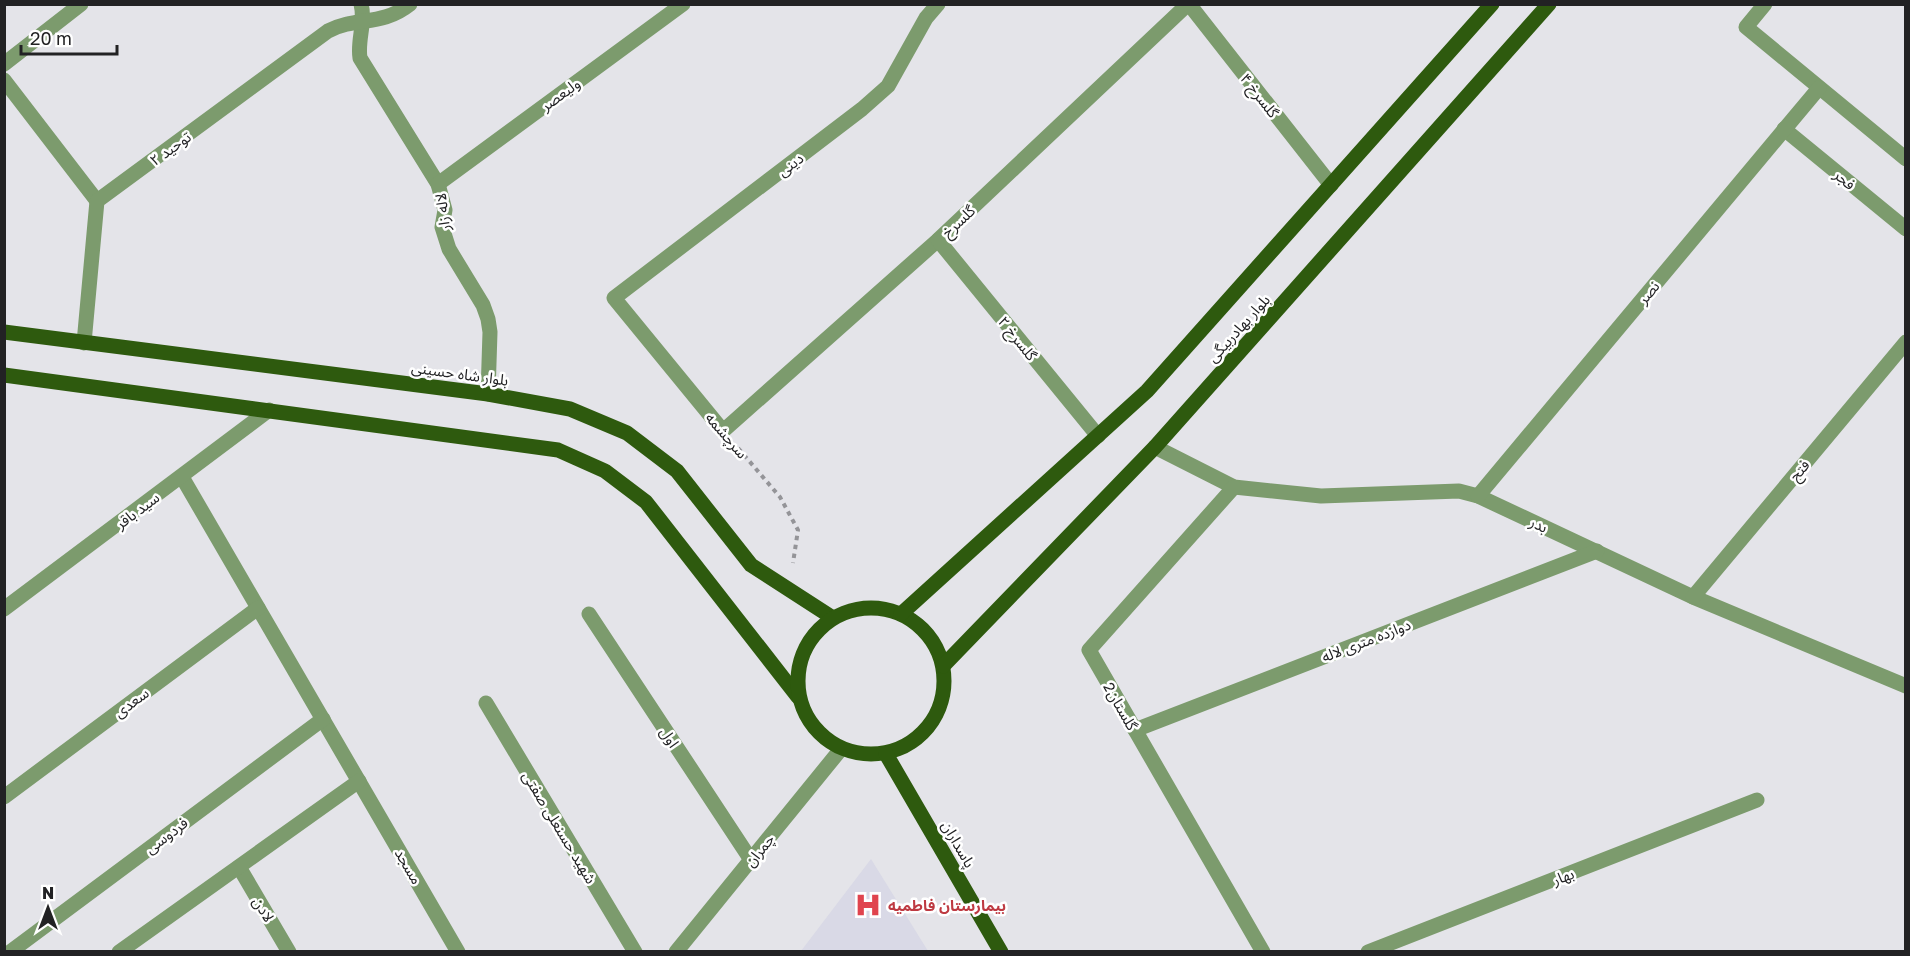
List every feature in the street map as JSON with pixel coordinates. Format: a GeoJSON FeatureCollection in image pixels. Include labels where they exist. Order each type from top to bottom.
{"type":"FeatureCollection","features":[{"type":"Feature","properties":{"kind":"main road","name":"بلوار بهادربیگی"},"geometry":{"type":"LineString","coordinates":[[901,614],[1147,391],[1492,4]]}},
{"type":"Feature","properties":{"kind":"main road","name":"بلوار بهادربیگی"},"geometry":{"type":"LineString","coordinates":[[943,666],[1155,447],[1549,4]]}},
{"type":"Feature","properties":{"kind":"main road","name":"بلوار شاه حسینی"},"geometry":{"type":"LineString","coordinates":[[4,332],[488,394],[570,409],[627,433],[677,471],[751,565],[833,618]]}},
{"type":"Feature","properties":{"kind":"main road"},"geometry":{"type":"LineString","coordinates":[[4,375],[558,450],[605,471],[646,502],[798,697],[807,718],[821,736],[841,749],[863,755],[886,754],[908,745],[926,731],[939,711],[944,689],[943,666],[935,644],[920,626],[901,614],[878,608],[855,609],[833,618],[815,632],[803,652],[797,674],[798,697]]}},
{"type":"Feature","properties":{"kind":"main road","name":"پاسداران"},"geometry":{"type":"LineString","coordinates":[[886,754],[1001,951]]}},
{"type":"Feature","properties":{"kind":"street"},"geometry":{"type":"LineString","coordinates":[[4,64],[81,4]]}},
{"type":"Feature","properties":{"kind":"street","name":"لاله زار"},"geometry":{"type":"LineString","coordinates":[[361,4],[363,22],[360,58],[438,184],[445,210],[442,227],[449,249],[483,305],[488,319],[488,394]]}},
{"type":"Feature","properties":{"kind":"street","name":"توحید ۲"},"geometry":{"type":"LineString","coordinates":[[97,201],[328,32],[363,22],[391,18],[410,4]]}},
{"type":"Feature","properties":{"kind":"street","name":"ولیعصر"},"geometry":{"type":"LineString","coordinates":[[438,184],[682,4]]}},
{"type":"Feature","properties":{"kind":"street","name":"دینی"},"geometry":{"type":"LineString","coordinates":[[614,298],[853,117],[888,86],[926,18],[938,4]]}},
{"type":"Feature","properties":{"kind":"street","name":"گلسرخ ۴"},"geometry":{"type":"LineString","coordinates":[[1189,4],[1331,185]]}},
{"type":"Feature","properties":{"kind":"street","name":"گلسرخ"},"geometry":{"type":"LineString","coordinates":[[723,431],[938,240],[1189,4]]}},
{"type":"Feature","properties":{"kind":"street"},"geometry":{"type":"LineString","coordinates":[[1765,4],[1746,27],[1905,159]]}},
{"type":"Feature","properties":{"kind":"street"},"geometry":{"type":"LineString","coordinates":[[4,80],[97,201],[84,343]]}},
{"type":"Feature","properties":{"kind":"street","name":"نصر"},"geometry":{"type":"LineString","coordinates":[[1478,496],[1819,87]]}},
{"type":"Feature","properties":{"kind":"street","name":"فجر"},"geometry":{"type":"LineString","coordinates":[[1784,129],[1905,229]]}},
{"type":"Feature","properties":{"kind":"street","name":"گلسرخ ۲"},"geometry":{"type":"LineString","coordinates":[[938,240],[1098,435]]}},
{"type":"Feature","properties":{"kind":"street","name":"سرچشمه"},"geometry":{"type":"LineString","coordinates":[[614,298],[723,431]]}},
{"type":"Feature","properties":{"kind":"street","name":"فتح"},"geometry":{"type":"LineString","coordinates":[[1693,597],[1905,342]]}},
{"type":"Feature","properties":{"kind":"street","name":"سید باقر"},"geometry":{"type":"LineString","coordinates":[[4,609],[269,410]]}},
{"type":"Feature","properties":{"kind":"street","name":"بدر"},"geometry":{"type":"LineString","coordinates":[[1155,447],[1234,487],[1321,496],[1459,491],[1478,496],[1693,597],[1905,686]]}},
{"type":"Feature","properties":{"kind":"street","name":"مسجد"},"geometry":{"type":"LineString","coordinates":[[182,477],[458,951]]}},
{"type":"Feature","properties":{"kind":"street","name":"گلستان2"},"geometry":{"type":"LineString","coordinates":[[1234,487],[1089,650],[1263,951]]}},
{"type":"Feature","properties":{"kind":"street","name":"دوازده متری لاله"},"geometry":{"type":"LineString","coordinates":[[1135,730],[1597,551]]}},
{"type":"Feature","properties":{"kind":"street","name":"سعدی"},"geometry":{"type":"LineString","coordinates":[[4,797],[258,608]]}},
{"type":"Feature","properties":{"kind":"street","name":"اول"},"geometry":{"type":"LineString","coordinates":[[589,614],[751,860]]}},
{"type":"Feature","properties":{"kind":"street","name":"شهید حسنعلی صفتی"},"geometry":{"type":"LineString","coordinates":[[486,704],[635,951]]}},
{"type":"Feature","properties":{"kind":"street","name":"فردوسی"},"geometry":{"type":"LineString","coordinates":[[9,951],[323,719]]}},
{"type":"Feature","properties":{"kind":"street","name":"چمران"},"geometry":{"type":"LineString","coordinates":[[676,951],[841,749]]}},
{"type":"Feature","properties":{"kind":"street"},"geometry":{"type":"LineString","coordinates":[[119,951],[359,781]]}},
{"type":"Feature","properties":{"kind":"street","name":"بهار"},"geometry":{"type":"LineString","coordinates":[[1368,951],[1757,800]]}},
{"type":"Feature","properties":{"kind":"street","name":"لادن"},"geometry":{"type":"LineString","coordinates":[[238,867],[289,951]]}},
{"type":"Feature","properties":{"kind":"path","name":"سرچشمه"},"geometry":{"type":"LineString","coordinates":[[723,431],[780,497],[798,530],[795,559],[785,586]]}},
{"type":"Feature","properties":{"kind":"shaded area","name":"بیمارستان فاطمیه"},"geometry":{"type":"Polygon","coordinates":[[[871,859],[928,951],[801,951],[871,859]]]}},
{"type":"Feature","properties":{"kind":"place","name":"بیمارستان فاطمیه"},"geometry":{"type":"Point","coordinates":[868,905]}}]}
